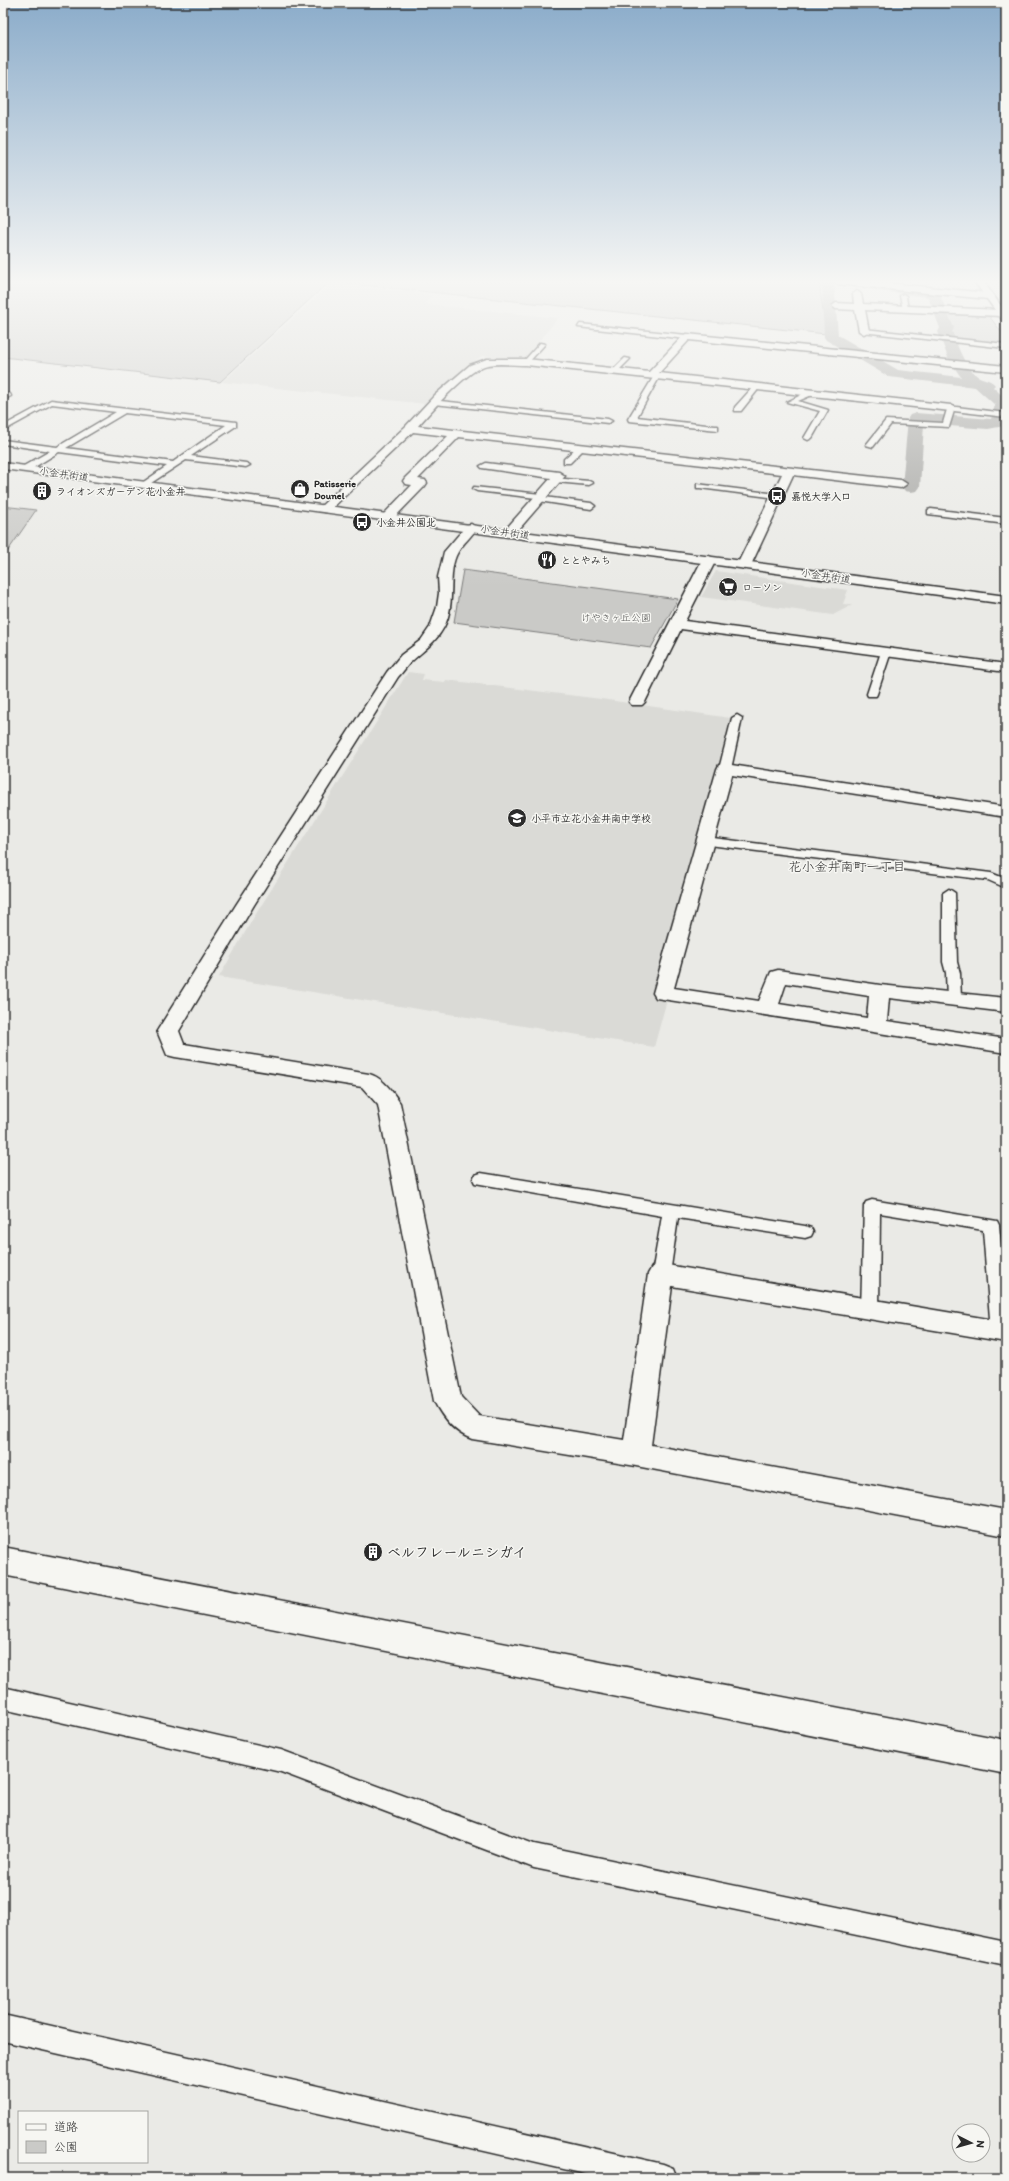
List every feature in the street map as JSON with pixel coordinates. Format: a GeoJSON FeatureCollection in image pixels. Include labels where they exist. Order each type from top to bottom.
{"type":"FeatureCollection","features":[{"type":"Feature","properties":{"kind":"street"},"geometry":{"type":"LineString","coordinates":[[325,508],[410,428],[434,402],[456,383]]}},
{"type":"Feature","properties":{"kind":"street"},"geometry":{"type":"LineString","coordinates":[[717,383],[809,393],[950,416]]}},
{"type":"Feature","properties":{"kind":"street"},"geometry":{"type":"LineString","coordinates":[[410,428],[901,484]]}},
{"type":"Feature","properties":{"kind":"street"},"geometry":{"type":"LineString","coordinates":[[388,517],[421,483],[409,481],[457,433]]}},
{"type":"Feature","properties":{"kind":"street","name":"小金井街道"},"geometry":{"type":"LineString","coordinates":[[3,466],[1006,600]]}},
{"type":"Feature","properties":{"kind":"street"},"geometry":{"type":"LineString","coordinates":[[486,466],[560,476],[509,533]]}},
{"type":"Feature","properties":{"kind":"street"},"geometry":{"type":"LineString","coordinates":[[744,565],[789,471]]}},
{"type":"Feature","properties":{"kind":"street"},"geometry":{"type":"LineString","coordinates":[[471,528],[451,552],[445,577],[446,593],[444,607],[437,627],[426,643],[406,658],[392,675],[244,905],[168,1031],[175,1050],[369,1081],[389,1103],[448,1401],[459,1415],[472,1427],[636,1454],[1006,1523]]}},
{"type":"Feature","properties":{"kind":"street"},"geometry":{"type":"LineString","coordinates":[[637,702],[675,624],[709,560]]}},
{"type":"Feature","properties":{"kind":"street"},"geometry":{"type":"LineString","coordinates":[[675,624],[1006,668]]}},
{"type":"Feature","properties":{"kind":"street"},"geometry":{"type":"LineString","coordinates":[[1006,812],[725,770],[663,993],[1006,1046]]}},
{"type":"Feature","properties":{"kind":"street"},"geometry":{"type":"LineString","coordinates":[[767,1009],[778,976],[880,991],[1006,1005]]}},
{"type":"Feature","properties":{"kind":"street"},"geometry":{"type":"LineString","coordinates":[[876,1026],[880,991]]}},
{"type":"Feature","properties":{"kind":"street"},"geometry":{"type":"LineString","coordinates":[[636,1454],[661,1274],[1003,1332]]}},
{"type":"Feature","properties":{"kind":"street"},"geometry":{"type":"LineString","coordinates":[[3,1561],[1006,1757]]}},
{"type":"Feature","properties":{"kind":"lane"},"geometry":{"type":"LineString","coordinates":[[651,383],[632,419],[715,428]]}},
{"type":"Feature","properties":{"kind":"lane"},"geometry":{"type":"LineString","coordinates":[[738,409],[756,387]]}},
{"type":"Feature","properties":{"kind":"lane"},"geometry":{"type":"LineString","coordinates":[[808,438],[824,410],[791,402],[809,393]]}},
{"type":"Feature","properties":{"kind":"lane"},"geometry":{"type":"LineString","coordinates":[[3,429],[51,402],[233,424],[145,485]]}},
{"type":"Feature","properties":{"kind":"lane"},"geometry":{"type":"LineString","coordinates":[[434,402],[608,421]]}},
{"type":"Feature","properties":{"kind":"lane"},"geometry":{"type":"LineString","coordinates":[[25,469],[123,411]]}},
{"type":"Feature","properties":{"kind":"lane"},"geometry":{"type":"LineString","coordinates":[[870,445],[873,437],[886,427],[889,422],[946,425],[950,416],[995,413],[1006,414]]}},
{"type":"Feature","properties":{"kind":"lane"},"geometry":{"type":"LineString","coordinates":[[3,442],[175,465]]}},
{"type":"Feature","properties":{"kind":"lane"},"geometry":{"type":"LineString","coordinates":[[567,461],[581,448]]}},
{"type":"Feature","properties":{"kind":"lane"},"geometry":{"type":"LineString","coordinates":[[185,458],[246,465]]}},
{"type":"Feature","properties":{"kind":"lane"},"geometry":{"type":"LineString","coordinates":[[556,480],[589,483]]}},
{"type":"Feature","properties":{"kind":"lane"},"geometry":{"type":"LineString","coordinates":[[700,486],[777,496]]}},
{"type":"Feature","properties":{"kind":"lane"},"geometry":{"type":"LineString","coordinates":[[477,489],[591,506]]}},
{"type":"Feature","properties":{"kind":"lane"},"geometry":{"type":"LineString","coordinates":[[931,512],[1006,521]]}},
{"type":"Feature","properties":{"kind":"lane"},"geometry":{"type":"LineString","coordinates":[[872,694],[886,652]]}},
{"type":"Feature","properties":{"kind":"lane"},"geometry":{"type":"LineString","coordinates":[[725,770],[737,718]]}},
{"type":"Feature","properties":{"kind":"lane"},"geometry":{"type":"LineString","coordinates":[[705,841],[991,877],[1006,884]]}},
{"type":"Feature","properties":{"kind":"lane"},"geometry":{"type":"LineString","coordinates":[[949,894],[950,962],[953,973],[954,999]]}},
{"type":"Feature","properties":{"kind":"lane"},"geometry":{"type":"LineString","coordinates":[[481,1179],[805,1232]]}},
{"type":"Feature","properties":{"kind":"lane"},"geometry":{"type":"LineString","coordinates":[[870,1310],[872,1206],[991,1225],[1003,1332]]}},
{"type":"Feature","properties":{"kind":"lane"},"geometry":{"type":"LineString","coordinates":[[661,1274],[671,1211]]}},
{"type":"Feature","properties":{"kind":"lane"},"geometry":{"type":"LineString","coordinates":[[3,1698],[281,1761],[534,1856],[1006,1954]]}},
{"type":"Feature","properties":{"kind":"lane"},"geometry":{"type":"LineString","coordinates":[[3,2028],[663,2178]]}},
{"type":"Feature","properties":{"kind":"shaded area"},"geometry":{"type":"Polygon","coordinates":[[[229,383],[449,383],[426,404],[229,383]]]}},
{"type":"Feature","properties":{"kind":"shaded area"},"geometry":{"type":"Polygon","coordinates":[[[716,571],[848,590],[843,604],[852,605],[833,615],[701,597],[716,571]]]}},
{"type":"Feature","properties":{"kind":"shaded area","name":"小平市立花小金井南中学校"},"geometry":{"type":"Polygon","coordinates":[[[408,672],[424,674],[422,680],[445,682],[446,680],[601,699],[744,720],[654,1047],[219,977],[254,917],[408,672]]]}},
{"type":"Feature","properties":{"kind":"green space"},"geometry":{"type":"Polygon","coordinates":[[[3,506],[36,510],[3,558],[3,506]]]}},
{"type":"Feature","properties":{"kind":"green space","name":"けやきヶ丘公園"},"geometry":{"type":"Polygon","coordinates":[[[463,570],[678,599],[651,648],[454,622],[463,570]]]}},
{"type":"Feature","properties":{"kind":"waterway"},"geometry":{"type":"LineString","coordinates":[[911,487],[916,418],[988,424],[998,423],[1001,408],[1006,407],[977,383]]}},
{"type":"Feature","properties":{"kind":"waterway"},"geometry":{"type":"LineString","coordinates":[[981,383],[987,385]]}},
{"type":"Feature","properties":{"kind":"place","name":"Patisserie Dounel"},"geometry":{"type":"Point","coordinates":[300,489]}},
{"type":"Feature","properties":{"kind":"place","name":"ライオンズガーデン花小金井"},"geometry":{"type":"Point","coordinates":[42,491]}},
{"type":"Feature","properties":{"kind":"place","name":"嘉悦大学入口"},"geometry":{"type":"Point","coordinates":[777,496]}},
{"type":"Feature","properties":{"kind":"place","name":"小金井公園北"},"geometry":{"type":"Point","coordinates":[362,522]}},
{"type":"Feature","properties":{"kind":"place","name":"ととやみち"},"geometry":{"type":"Point","coordinates":[547,560]}},
{"type":"Feature","properties":{"kind":"place","name":"ローソン"},"geometry":{"type":"Point","coordinates":[728,587]}},
{"type":"Feature","properties":{"kind":"place","name":"小平市立花小金井南中学校"},"geometry":{"type":"Point","coordinates":[517,818]}},
{"type":"Feature","properties":{"kind":"place","name":"ベルフレールニシガイ"},"geometry":{"type":"Point","coordinates":[373,1552]}},
{"type":"Feature","properties":{"kind":"district","name":"花小金井南町一丁目"},"geometry":{"type":"Point","coordinates":[847,866]}}]}
